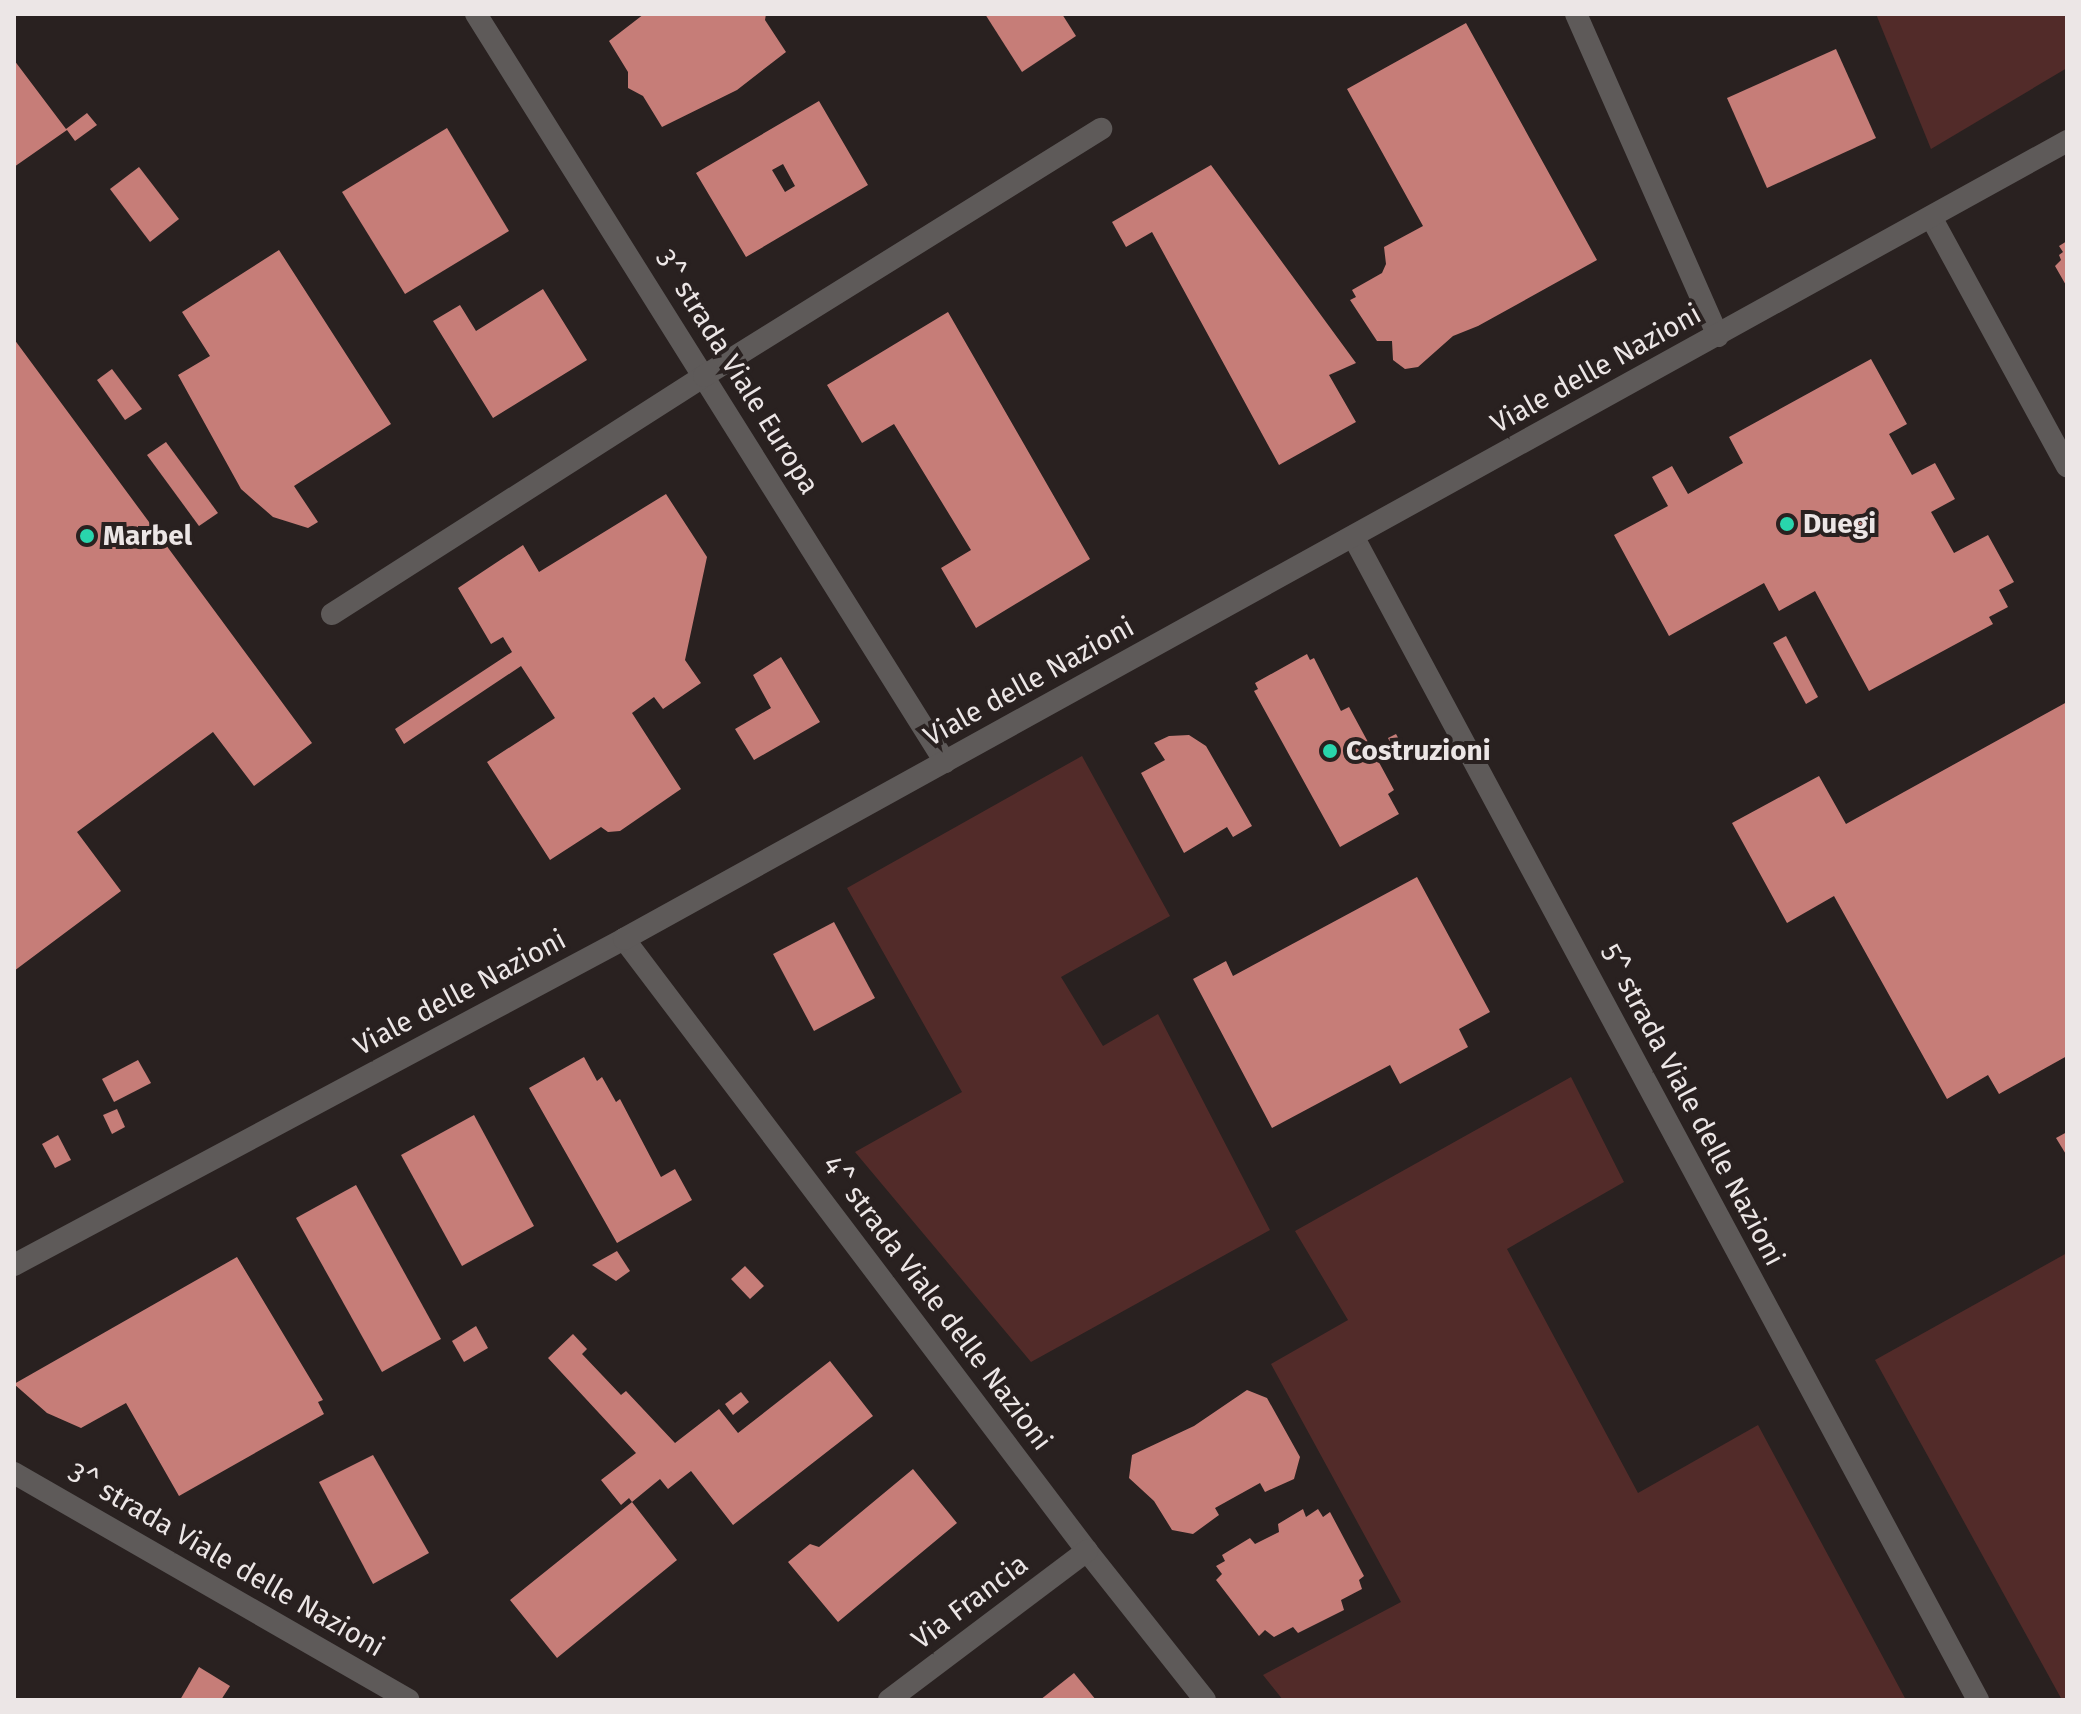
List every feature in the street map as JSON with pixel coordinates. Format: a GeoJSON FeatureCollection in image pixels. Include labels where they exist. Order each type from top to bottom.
{"type":"FeatureCollection","features":[{"type":"Feature","properties":{"kind":"street","name":"3^ strada Viale Europa"},"geometry":{"type":"LineString","coordinates":[[476,14],[945,762]]}},
{"type":"Feature","properties":{"kind":"street"},"geometry":{"type":"LineString","coordinates":[[1576,14],[1718,336]]}},
{"type":"Feature","properties":{"kind":"street"},"geometry":{"type":"LineString","coordinates":[[332,614],[704,376],[1101,129]]}},
{"type":"Feature","properties":{"kind":"street","name":"Viale delle Nazioni"},"geometry":{"type":"LineString","coordinates":[[14,1265],[624,939],[2067,141]]}},
{"type":"Feature","properties":{"kind":"street"},"geometry":{"type":"LineString","coordinates":[[1931,217],[2067,466]]}},
{"type":"Feature","properties":{"kind":"street","name":"5^ strada Viale delle Nazioni"},"geometry":{"type":"LineString","coordinates":[[1354,538],[1978,1700]]}},
{"type":"Feature","properties":{"kind":"street","name":"4^ strada Viale delle Nazioni"},"geometry":{"type":"LineString","coordinates":[[624,939],[1087,1551],[1205,1700]]}},
{"type":"Feature","properties":{"kind":"street","name":"3^ strada Viale delle Nazioni"},"geometry":{"type":"LineString","coordinates":[[14,1473],[408,1700]]}},
{"type":"Feature","properties":{"kind":"street","name":"Via Francia"},"geometry":{"type":"LineString","coordinates":[[889,1700],[1087,1551]]}},
{"type":"Feature","properties":{"kind":"shaded area"},"geometry":{"type":"Polygon","coordinates":[[[1876,14],[2067,14],[2067,68],[1931,149],[1876,14]]]}},
{"type":"Feature","properties":{"kind":"shaded area"},"geometry":{"type":"Polygon","coordinates":[[[1082,756],[1170,916],[1061,977],[1103,1046],[1158,1014],[1270,1230],[1031,1362],[855,1152],[962,1092],[847,888],[1082,756]]]}},
{"type":"Feature","properties":{"kind":"shaded area"},"geometry":{"type":"Polygon","coordinates":[[[1571,1077],[1624,1182],[1507,1249],[1638,1493],[1758,1425],[1906,1700],[1283,1700],[1263,1675],[1401,1602],[1271,1364],[1348,1320],[1295,1231],[1571,1077]]]}},
{"type":"Feature","properties":{"kind":"shaded area"},"geometry":{"type":"Polygon","coordinates":[[[2067,1253],[2067,1700],[2062,1700],[1875,1360],[2067,1253]]]}},
{"type":"Feature","properties":{"kind":"building"},"geometry":{"type":"Polygon","coordinates":[[[644,14],[766,14],[765,20],[786,52],[737,90],[662,127],[643,96],[628,88],[628,72],[609,41],[644,14]]]}},
{"type":"Feature","properties":{"kind":"building"},"geometry":{"type":"Polygon","coordinates":[[[985,14],[1062,14],[1076,36],[1022,72],[985,14]]]}},
{"type":"Feature","properties":{"kind":"building"},"geometry":{"type":"Polygon","coordinates":[[[1466,23],[1597,260],[1478,326],[1453,336],[1418,367],[1405,369],[1393,360],[1392,341],[1377,341],[1350,300],[1356,297],[1352,290],[1382,273],[1386,264],[1384,247],[1423,226],[1347,89],[1466,23]]]}},
{"type":"Feature","properties":{"kind":"building"},"geometry":{"type":"Polygon","coordinates":[[[1836,49],[1876,138],[1767,188],[1727,98],[1836,49]]]}},
{"type":"Feature","properties":{"kind":"building"},"geometry":{"type":"Polygon","coordinates":[[[14,60],[66,129],[87,113],[97,125],[75,141],[67,130],[14,167],[14,60]]]}},
{"type":"Feature","properties":{"kind":"building"},"geometry":{"type":"Polygon","coordinates":[[[819,101],[868,185],[746,257],[696,173],[819,101]],[[783,164],[772,170],[785,192],[795,186],[783,164]]]}},
{"type":"Feature","properties":{"kind":"building"},"geometry":{"type":"Polygon","coordinates":[[[447,128],[509,231],[405,294],[342,192],[447,128]]]}},
{"type":"Feature","properties":{"kind":"building"},"geometry":{"type":"Polygon","coordinates":[[[1211,165],[1356,363],[1329,375],[1356,422],[1279,465],[1152,232],[1126,247],[1112,222],[1211,165]]]}},
{"type":"Feature","properties":{"kind":"building"},"geometry":{"type":"Polygon","coordinates":[[[139,167],[179,219],[150,242],[110,189],[139,167]]]}},
{"type":"Feature","properties":{"kind":"building"},"geometry":{"type":"Polygon","coordinates":[[[2067,241],[2067,287],[2055,266],[2063,252],[2059,246],[2067,241]]]}},
{"type":"Feature","properties":{"kind":"building"},"geometry":{"type":"Polygon","coordinates":[[[279,250],[391,424],[294,486],[318,522],[308,528],[273,517],[241,489],[178,375],[210,356],[182,312],[279,250]]]}},
{"type":"Feature","properties":{"kind":"building"},"geometry":{"type":"Polygon","coordinates":[[[543,289],[587,360],[493,418],[433,321],[460,305],[476,331],[543,289]]]}},
{"type":"Feature","properties":{"kind":"building"},"geometry":{"type":"Polygon","coordinates":[[[948,312],[1090,559],[976,628],[941,568],[971,550],[894,424],[862,443],[827,385],[948,312]]]}},
{"type":"Feature","properties":{"kind":"building","name":"Marbel"},"geometry":{"type":"Polygon","coordinates":[[[14,339],[312,743],[254,786],[213,732],[77,832],[121,891],[14,971],[14,339]]]}},
{"type":"Feature","properties":{"kind":"building","name":"Duegi"},"geometry":{"type":"Polygon","coordinates":[[[1871,359],[1907,424],[1889,434],[1912,475],[1935,463],[1955,499],[1931,512],[1954,553],[1988,535],[2014,582],[1999,590],[2008,607],[1989,617],[1993,624],[1869,691],[1815,591],[1779,611],[1764,583],[1669,636],[1614,535],[1668,506],[1652,477],[1672,466],[1688,494],[1743,463],[1729,437],[1871,359]]]}},
{"type":"Feature","properties":{"kind":"building"},"geometry":{"type":"Polygon","coordinates":[[[112,369],[142,409],[125,420],[97,380],[112,369]]]}},
{"type":"Feature","properties":{"kind":"building"},"geometry":{"type":"Polygon","coordinates":[[[166,442],[218,513],[199,526],[147,455],[166,442]]]}},
{"type":"Feature","properties":{"kind":"building"},"geometry":{"type":"Polygon","coordinates":[[[666,494],[707,557],[685,660],[701,683],[663,709],[654,697],[632,713],[681,789],[620,831],[608,832],[601,827],[550,860],[487,762],[555,718],[521,666],[404,744],[395,729],[512,652],[503,637],[491,644],[458,588],[523,545],[539,572],[666,494]]]}},
{"type":"Feature","properties":{"kind":"building"},"geometry":{"type":"Polygon","coordinates":[[[1786,636],[1818,697],[1806,704],[1773,643],[1786,636]]]}},
{"type":"Feature","properties":{"kind":"building","name":"Costruzioni"},"geometry":{"type":"Polygon","coordinates":[[[1307,654],[1310,660],[1314,658],[1341,711],[1349,707],[1394,790],[1388,794],[1399,814],[1340,847],[1254,691],[1258,689],[1255,683],[1307,654]]]}},
{"type":"Feature","properties":{"kind":"building"},"geometry":{"type":"Polygon","coordinates":[[[781,657],[820,722],[754,760],[735,729],[771,708],[753,675],[781,657]]]}},
{"type":"Feature","properties":{"kind":"building"},"geometry":{"type":"Polygon","coordinates":[[[2067,702],[2067,1056],[1999,1094],[1988,1075],[1947,1099],[1834,896],[1787,923],[1732,823],[1819,776],[1846,824],[2067,702]]]}},
{"type":"Feature","properties":{"kind":"building"},"geometry":{"type":"Polygon","coordinates":[[[1396,734],[1405,750],[1397,755],[1388,738],[1396,734]]]}},
{"type":"Feature","properties":{"kind":"building"},"geometry":{"type":"Polygon","coordinates":[[[1189,735],[1206,746],[1252,826],[1233,837],[1227,827],[1184,853],[1141,773],[1165,760],[1154,743],[1169,736],[1189,735]]]}},
{"type":"Feature","properties":{"kind":"building"},"geometry":{"type":"Polygon","coordinates":[[[1417,877],[1490,1012],[1459,1029],[1468,1047],[1400,1084],[1390,1065],[1272,1128],[1193,979],[1226,961],[1233,976],[1417,877]]]}},
{"type":"Feature","properties":{"kind":"building"},"geometry":{"type":"Polygon","coordinates":[[[834,922],[875,998],[814,1031],[773,954],[834,922]]]}},
{"type":"Feature","properties":{"kind":"building"},"geometry":{"type":"Polygon","coordinates":[[[584,1057],[597,1081],[602,1077],[616,1102],[620,1099],[661,1177],[675,1169],[692,1200],[617,1243],[529,1088],[584,1057]]]}},
{"type":"Feature","properties":{"kind":"building"},"geometry":{"type":"Polygon","coordinates":[[[138,1060],[151,1083],[114,1102],[102,1079],[138,1060]]]}},
{"type":"Feature","properties":{"kind":"building"},"geometry":{"type":"Polygon","coordinates":[[[117,1109],[125,1127],[112,1134],[103,1115],[117,1109]]]}},
{"type":"Feature","properties":{"kind":"building"},"geometry":{"type":"Polygon","coordinates":[[[474,1115],[534,1226],[462,1266],[401,1155],[474,1115]]]}},
{"type":"Feature","properties":{"kind":"building"},"geometry":{"type":"Polygon","coordinates":[[[2067,1132],[2067,1156],[2056,1138],[2067,1132]]]}},
{"type":"Feature","properties":{"kind":"building"},"geometry":{"type":"Polygon","coordinates":[[[58,1135],[71,1160],[55,1168],[42,1144],[58,1135]]]}},
{"type":"Feature","properties":{"kind":"building"},"geometry":{"type":"Polygon","coordinates":[[[356,1185],[441,1339],[382,1372],[296,1218],[356,1185]]]}},
{"type":"Feature","properties":{"kind":"building"},"geometry":{"type":"Polygon","coordinates":[[[617,1251],[630,1271],[616,1281],[592,1265],[617,1251]]]}},
{"type":"Feature","properties":{"kind":"building"},"geometry":{"type":"Polygon","coordinates":[[[237,1257],[323,1400],[318,1402],[324,1414],[179,1496],[126,1403],[81,1428],[47,1413],[14,1384],[237,1257]]]}},
{"type":"Feature","properties":{"kind":"building"},"geometry":{"type":"Polygon","coordinates":[[[745,1266],[764,1286],[750,1299],[731,1279],[745,1266]]]}},
{"type":"Feature","properties":{"kind":"building"},"geometry":{"type":"Polygon","coordinates":[[[476,1326],[488,1348],[464,1362],[452,1341],[476,1326]]]}},
{"type":"Feature","properties":{"kind":"building"},"geometry":{"type":"Polygon","coordinates":[[[573,1334],[587,1349],[582,1354],[621,1395],[626,1391],[675,1443],[719,1409],[738,1433],[830,1361],[873,1416],[733,1525],[691,1471],[668,1489],[660,1479],[632,1502],[629,1498],[621,1505],[601,1480],[636,1453],[548,1358],[573,1334]]]}},
{"type":"Feature","properties":{"kind":"building"},"geometry":{"type":"Polygon","coordinates":[[[1247,1390],[1267,1398],[1300,1457],[1294,1479],[1265,1492],[1260,1483],[1215,1508],[1219,1515],[1193,1534],[1172,1530],[1154,1501],[1129,1478],[1132,1455],[1194,1426],[1247,1390]]]}},
{"type":"Feature","properties":{"kind":"building"},"geometry":{"type":"Polygon","coordinates":[[[741,1392],[749,1402],[733,1415],[725,1404],[741,1392]]]}},
{"type":"Feature","properties":{"kind":"building"},"geometry":{"type":"Polygon","coordinates":[[[373,1455],[429,1553],[373,1584],[319,1482],[373,1455]]]}},
{"type":"Feature","properties":{"kind":"building"},"geometry":{"type":"Polygon","coordinates":[[[913,1469],[957,1523],[838,1622],[788,1562],[810,1544],[819,1547],[913,1469]]]}},
{"type":"Feature","properties":{"kind":"building"},"geometry":{"type":"Polygon","coordinates":[[[632,1502],[677,1560],[557,1658],[510,1600],[632,1502]]]}},
{"type":"Feature","properties":{"kind":"building"},"geometry":{"type":"Polygon","coordinates":[[[1303,1509],[1306,1517],[1318,1509],[1323,1517],[1330,1512],[1364,1576],[1359,1580],[1362,1589],[1341,1600],[1344,1610],[1298,1633],[1293,1627],[1274,1637],[1265,1630],[1259,1636],[1216,1580],[1222,1574],[1216,1566],[1225,1561],[1222,1555],[1250,1538],[1255,1544],[1279,1532],[1278,1524],[1303,1509]]]}},
{"type":"Feature","properties":{"kind":"building"},"geometry":{"type":"Polygon","coordinates":[[[199,1667],[230,1686],[221,1700],[180,1700],[199,1667]]]}},
{"type":"Feature","properties":{"kind":"building"},"geometry":{"type":"Polygon","coordinates":[[[1074,1673],[1096,1700],[1040,1700],[1074,1673]]]}},
{"type":"Feature","properties":{"kind":"place","name":"Duegi"},"geometry":{"type":"Point","coordinates":[1787,524]}},
{"type":"Feature","properties":{"kind":"place","name":"Marbel"},"geometry":{"type":"Point","coordinates":[87,536]}},
{"type":"Feature","properties":{"kind":"place","name":"Costruzioni"},"geometry":{"type":"Point","coordinates":[1330,751]}}]}
